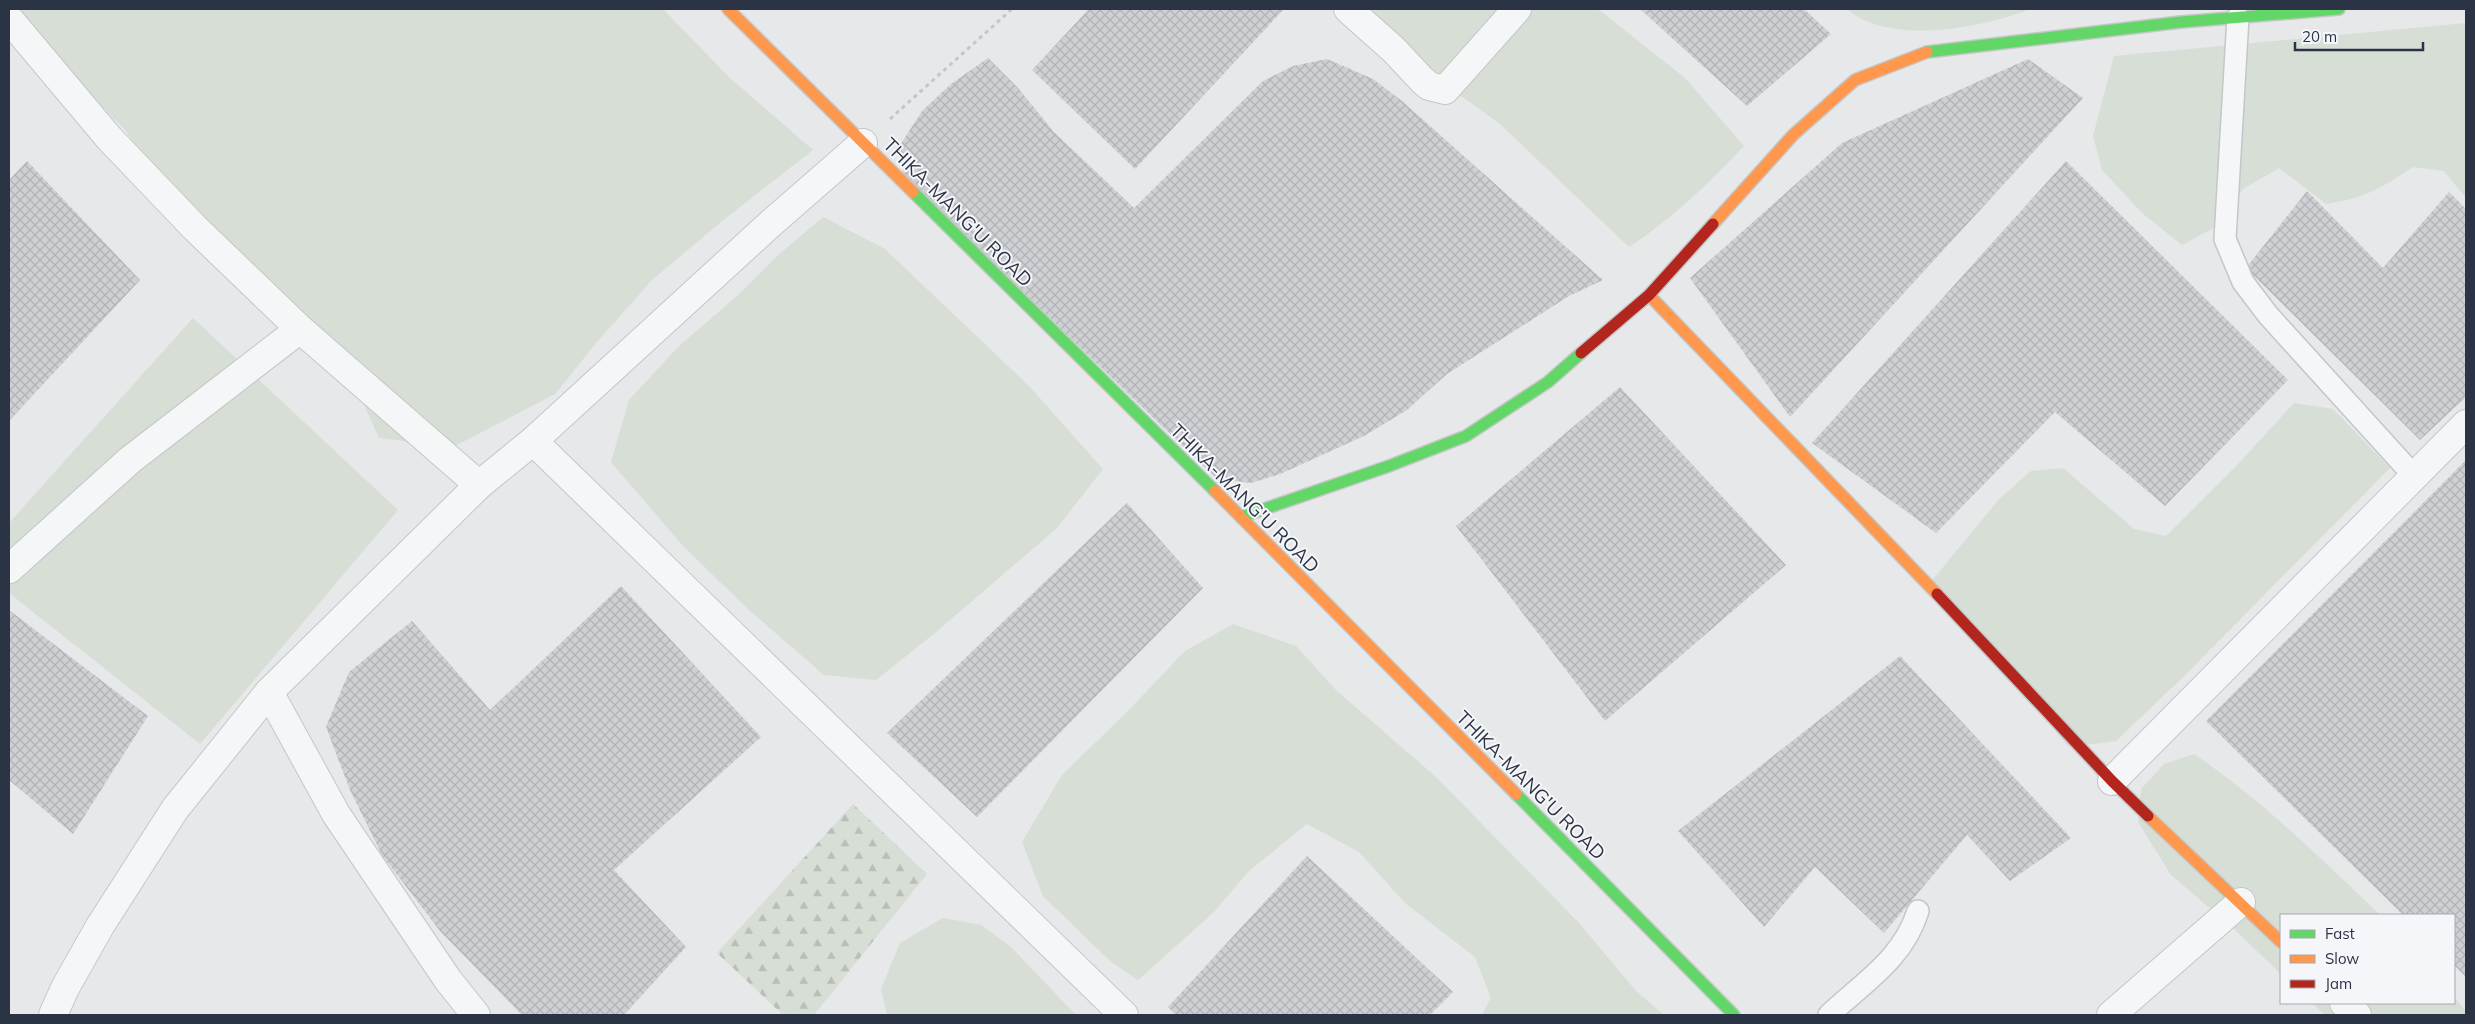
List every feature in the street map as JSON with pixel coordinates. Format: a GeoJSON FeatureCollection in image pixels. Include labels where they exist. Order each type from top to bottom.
{"type":"FeatureCollection","features":[{"type":"Feature","properties":{"kind":"main road","name":"THIKA-MANG'U ROAD"},"geometry":{"type":"LineString","coordinates":[[728,9],[1241,517],[1734,1015]]}},
{"type":"Feature","properties":{"kind":"main road"},"geometry":{"type":"LineString","coordinates":[[1241,517],[1389,466],[1466,436],[1509,410],[1548,382],[1649,296],[1793,135],[1855,80],[1925,52],[2181,22],[2339,9]]}},
{"type":"Feature","properties":{"kind":"main road"},"geometry":{"type":"LineString","coordinates":[[1649,296],[1915,570],[2112,781],[2280,941]]}},
{"type":"Feature","properties":{"kind":"street"},"geometry":{"type":"LineString","coordinates":[[1348,9],[1394,50],[1429,86],[1445,90],[1517,9]]}},
{"type":"Feature","properties":{"kind":"street"},"geometry":{"type":"LineString","coordinates":[[9,19],[109,138],[195,228],[300,329],[479,485]]}},
{"type":"Feature","properties":{"kind":"street"},"geometry":{"type":"LineString","coordinates":[[53,1015],[65,988],[100,926],[175,809],[269,692],[479,485],[533,441],[762,231],[863,143]]}},
{"type":"Feature","properties":{"kind":"street"},"geometry":{"type":"LineString","coordinates":[[9,568],[130,460],[300,329]]}},
{"type":"Feature","properties":{"kind":"street"},"geometry":{"type":"LineString","coordinates":[[2112,781],[2466,424]]}},
{"type":"Feature","properties":{"kind":"street"},"geometry":{"type":"LineString","coordinates":[[533,441],[1124,1015]]}},
{"type":"Feature","properties":{"kind":"street"},"geometry":{"type":"LineString","coordinates":[[269,692],[336,814],[448,980],[476,1015]]}},
{"type":"Feature","properties":{"kind":"street"},"geometry":{"type":"LineString","coordinates":[[2111,1015],[2241,902]]}},
{"type":"Feature","properties":{"kind":"street"},"geometry":{"type":"LineString","coordinates":[[2345,1004],[2357,1015]]}},
{"type":"Feature","properties":{"kind":"lane"},"geometry":{"type":"LineString","coordinates":[[2238,18],[2225,239],[2243,282],[2268,315],[2414,476]]}},
{"type":"Feature","properties":{"kind":"lane"},"geometry":{"type":"LineString","coordinates":[[1829,1015],[1900,950],[1912,931],[1918,911]]}},
{"type":"Feature","properties":{"kind":"path"},"geometry":{"type":"LineString","coordinates":[[863,143],[1012,9]]}},
{"type":"Feature","properties":{"kind":"green space"},"geometry":{"type":"Polygon","coordinates":[[[663,9],[729,77],[813,150],[722,221],[652,280],[597,342],[555,394],[453,447],[379,438],[340,352],[179,220],[126,131],[9,10],[663,9]]]}},
{"type":"Feature","properties":{"kind":"green space"},"geometry":{"type":"Polygon","coordinates":[[[1357,9],[1598,9],[1685,78],[1744,146],[1690,200],[1629,247],[1500,124],[1432,75],[1357,9]]]}},
{"type":"Feature","properties":{"kind":"green space"},"geometry":{"type":"Polygon","coordinates":[[[1847,9],[2030,9],[2010,16],[1963,27],[1911,30],[1887,27],[1865,20],[1847,9]]]}},
{"type":"Feature","properties":{"kind":"green space"},"geometry":{"type":"Polygon","coordinates":[[[2466,23],[2466,198],[2444,171],[2413,167],[2372,192],[2326,204],[2279,168],[2243,189],[2219,225],[2182,245],[2143,214],[2102,170],[2093,136],[2114,56],[2466,23]]]}},
{"type":"Feature","properties":{"kind":"green space"},"geometry":{"type":"Polygon","coordinates":[[[823,217],[885,249],[1029,386],[1103,469],[1057,528],[935,633],[876,680],[824,675],[749,610],[684,547],[611,462],[629,400],[679,346],[737,296],[777,256],[823,217]]]}},
{"type":"Feature","properties":{"kind":"green space"},"geometry":{"type":"Polygon","coordinates":[[[193,318],[398,510],[200,744],[9,593],[9,523],[193,318]]]}},
{"type":"Feature","properties":{"kind":"green space"},"geometry":{"type":"Polygon","coordinates":[[[2294,403],[2333,409],[2390,468],[2183,677],[2116,741],[2069,747],[1931,582],[1999,499],[2031,471],[2063,468],[2134,529],[2166,536],[2241,461],[2294,403]]]}},
{"type":"Feature","properties":{"kind":"green space"},"geometry":{"type":"Polygon","coordinates":[[[1233,624],[1296,646],[1337,691],[1436,777],[1579,923],[1637,992],[1664,1015],[1482,1015],[1491,998],[1475,957],[1405,903],[1359,852],[1307,824],[1249,871],[1214,912],[1138,980],[1110,961],[1043,896],[1022,842],[1062,775],[1127,712],[1185,651],[1233,624]]]}},
{"type":"Feature","properties":{"kind":"green space"},"geometry":{"type":"Polygon","coordinates":[[[2194,754],[2267,810],[2379,914],[2280,914],[2280,973],[2235,930],[2171,875],[2138,822],[2141,789],[2164,764],[2194,754]]]}},
{"type":"Feature","properties":{"kind":"green space"},"geometry":{"type":"Polygon","coordinates":[[[853,804],[927,874],[814,1015],[783,1015],[717,953],[853,804]]]}},
{"type":"Feature","properties":{"kind":"green space"},"geometry":{"type":"Polygon","coordinates":[[[943,918],[981,925],[1011,947],[1076,1015],[887,1015],[881,989],[900,943],[943,918]]]}},
{"type":"Feature","properties":{"kind":"green space"},"geometry":{"type":"Polygon","coordinates":[[[2455,998],[2466,1011],[2466,1015],[2325,1015],[2313,1004],[2455,1004],[2455,998]]]}},
{"type":"Feature","properties":{"kind":"building"},"geometry":{"type":"Polygon","coordinates":[[[1089,9],[1284,9],[1135,169],[1032,70],[1089,9]]]}},
{"type":"Feature","properties":{"kind":"building"},"geometry":{"type":"Polygon","coordinates":[[[1640,9],[1804,9],[1831,34],[1747,106],[1640,9]]]}},
{"type":"Feature","properties":{"kind":"building"},"geometry":{"type":"Polygon","coordinates":[[[988,58],[1018,88],[1054,132],[1134,208],[1263,81],[1293,66],[1327,59],[1373,79],[1402,101],[1603,280],[1569,296],[1447,374],[1407,410],[1364,436],[1280,474],[1251,483],[1217,479],[904,178],[899,147],[922,111],[951,84],[988,58]]]}},
{"type":"Feature","properties":{"kind":"building"},"geometry":{"type":"Polygon","coordinates":[[[2028,59],[2083,98],[1790,417],[1690,278],[1842,143],[2028,59]]]}},
{"type":"Feature","properties":{"kind":"building"},"geometry":{"type":"Polygon","coordinates":[[[27,161],[140,280],[9,421],[9,180],[27,161]]]}},
{"type":"Feature","properties":{"kind":"building"},"geometry":{"type":"Polygon","coordinates":[[[2066,161],[2288,380],[2165,506],[2055,412],[1936,533],[1812,443],[2066,161]]]}},
{"type":"Feature","properties":{"kind":"building"},"geometry":{"type":"Polygon","coordinates":[[[2307,191],[2383,268],[2449,192],[2466,209],[2466,397],[2420,440],[2246,268],[2307,191]]]}},
{"type":"Feature","properties":{"kind":"building"},"geometry":{"type":"Polygon","coordinates":[[[1620,387],[1786,565],[1605,721],[1456,526],[1620,387]]]}},
{"type":"Feature","properties":{"kind":"building"},"geometry":{"type":"Polygon","coordinates":[[[2466,460],[2466,977],[2455,966],[2455,914],[2402,914],[2206,721],[2466,460]]]}},
{"type":"Feature","properties":{"kind":"building"},"geometry":{"type":"Polygon","coordinates":[[[1127,503],[1203,588],[977,817],[887,733],[1127,503]]]}},
{"type":"Feature","properties":{"kind":"building"},"geometry":{"type":"Polygon","coordinates":[[[621,586],[761,737],[614,870],[686,947],[624,1015],[522,1015],[440,931],[382,855],[350,790],[326,727],[349,672],[412,621],[490,710],[621,586]]]}},
{"type":"Feature","properties":{"kind":"building"},"geometry":{"type":"Polygon","coordinates":[[[9,610],[148,716],[73,834],[9,780],[9,610]]]}},
{"type":"Feature","properties":{"kind":"building"},"geometry":{"type":"Polygon","coordinates":[[[1900,656],[2071,838],[2010,881],[1967,835],[1884,933],[1815,867],[1764,927],[1678,831],[1900,656]]]}},
{"type":"Feature","properties":{"kind":"building"},"geometry":{"type":"Polygon","coordinates":[[[1307,856],[1453,992],[1430,1015],[1176,1015],[1168,1007],[1307,856]]]}},
{"type":"Feature","properties":{"kind":"traffic: fast"},"geometry":{"type":"LineString","coordinates":[[1927,52],[2181,22],[2339,9]]}},
{"type":"Feature","properties":{"kind":"traffic: fast"},"geometry":{"type":"LineString","coordinates":[[913,192],[1215,491]]}},
{"type":"Feature","properties":{"kind":"traffic: fast"},"geometry":{"type":"LineString","coordinates":[[1241,517],[1389,466],[1466,436],[1548,382],[1581,353]]}},
{"type":"Feature","properties":{"kind":"traffic: fast"},"geometry":{"type":"LineString","coordinates":[[1516,794],[1734,1015]]}},
{"type":"Feature","properties":{"kind":"traffic: slow"},"geometry":{"type":"LineString","coordinates":[[728,9],[913,192]]}},
{"type":"Feature","properties":{"kind":"traffic: slow"},"geometry":{"type":"LineString","coordinates":[[1713,224],[1793,135],[1855,80],[1927,52]]}},
{"type":"Feature","properties":{"kind":"traffic: slow"},"geometry":{"type":"LineString","coordinates":[[1649,295],[1937,594]]}},
{"type":"Feature","properties":{"kind":"traffic: slow"},"geometry":{"type":"LineString","coordinates":[[1215,491],[1516,794]]}},
{"type":"Feature","properties":{"kind":"traffic: slow"},"geometry":{"type":"LineString","coordinates":[[2148,816],[2280,941]]}},
{"type":"Feature","properties":{"kind":"traffic: jam"},"geometry":{"type":"LineString","coordinates":[[1581,353],[1649,295],[1713,224]]}},
{"type":"Feature","properties":{"kind":"traffic: jam"},"geometry":{"type":"LineString","coordinates":[[1937,594],[2112,781],[2148,816]]}}]}
